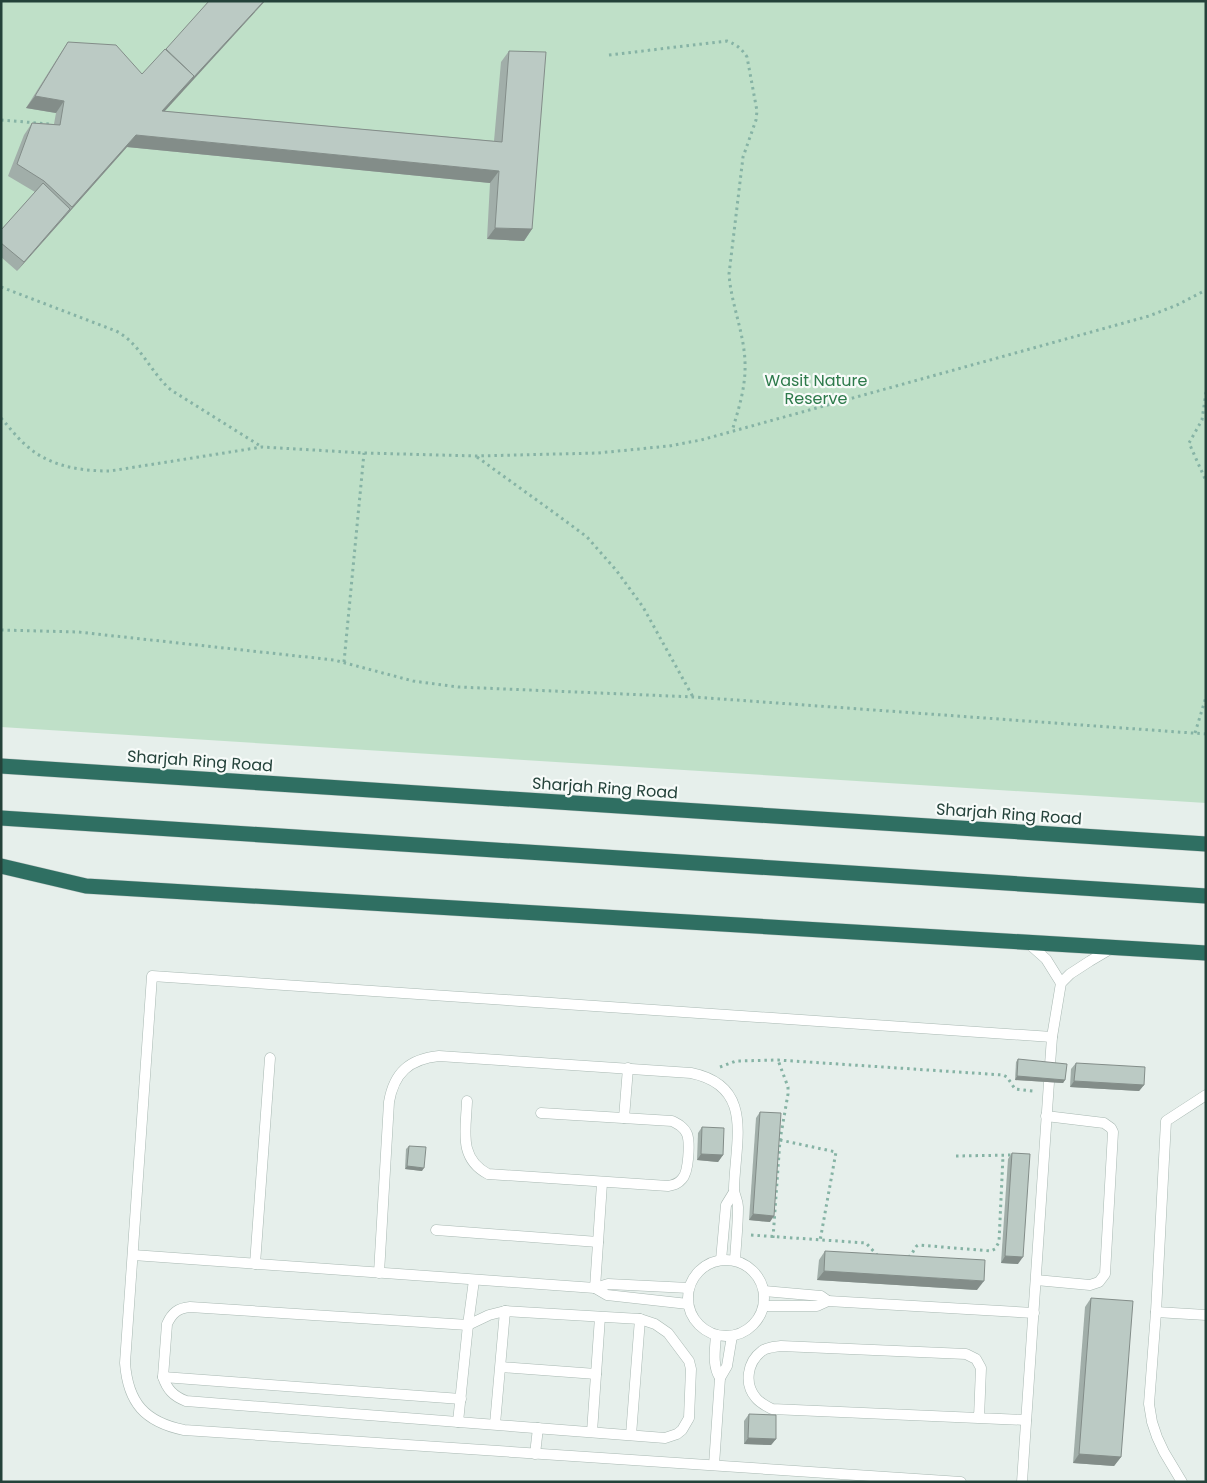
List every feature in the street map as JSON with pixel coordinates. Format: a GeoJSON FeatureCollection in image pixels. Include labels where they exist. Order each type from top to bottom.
{"type":"FeatureCollection","features":[{"type":"Feature","properties":{"kind":"highway","name":"Sharjah Ring Road"},"geometry":{"type":"LineString","coordinates":[[1,766],[1206,844]]}},
{"type":"Feature","properties":{"kind":"highway"},"geometry":{"type":"LineString","coordinates":[[1,818],[1206,896]]}},
{"type":"Feature","properties":{"kind":"highway"},"geometry":{"type":"LineString","coordinates":[[1,866],[86,886],[1206,953]]}},
{"type":"Feature","properties":{"kind":"lane"},"geometry":{"type":"LineString","coordinates":[[1028,943],[1046,959],[1061,983]]}},
{"type":"Feature","properties":{"kind":"lane"},"geometry":{"type":"LineString","coordinates":[[1050,1066],[1052,1037],[1061,983],[1070,974],[1112,948]]}},
{"type":"Feature","properties":{"kind":"lane"},"geometry":{"type":"LineString","coordinates":[[961,1482],[184,1430],[168,1427],[153,1420],[141,1409],[132,1395],[126,1379],[125,1363],[152,976],[1052,1037]]}},
{"type":"Feature","properties":{"kind":"lane"},"geometry":{"type":"LineString","coordinates":[[379,1273],[388,1102],[391,1089],[396,1078],[405,1068],[427,1057],[439,1056],[692,1072],[716,1081],[726,1089],[733,1100],[737,1112],[734,1192],[738,1206],[735,1260]]}},
{"type":"Feature","properties":{"kind":"lane"},"geometry":{"type":"LineString","coordinates":[[255,1264],[270,1058]]}},
{"type":"Feature","properties":{"kind":"lane"},"geometry":{"type":"LineString","coordinates":[[624,1118],[628,1068]]}},
{"type":"Feature","properties":{"kind":"lane"},"geometry":{"type":"LineString","coordinates":[[1022,1482],[1049,1082]]}},
{"type":"Feature","properties":{"kind":"lane"},"geometry":{"type":"LineString","coordinates":[[1182,1482],[1157,1436],[1149,1404],[1166,1121],[1206,1095]]}},
{"type":"Feature","properties":{"kind":"lane"},"geometry":{"type":"LineString","coordinates":[[467,1101],[466,1144],[468,1154],[480,1170],[488,1174],[668,1186],[681,1181],[685,1175],[689,1140],[683,1128],[672,1121],[541,1113]]}},
{"type":"Feature","properties":{"kind":"lane"},"geometry":{"type":"LineString","coordinates":[[1036,1280],[1090,1285],[1099,1282],[1105,1274],[1113,1132],[1104,1123],[1046,1116]]}},
{"type":"Feature","properties":{"kind":"lane"},"geometry":{"type":"LineString","coordinates":[[595,1288],[602,1183]]}},
{"type":"Feature","properties":{"kind":"lane"},"geometry":{"type":"LineString","coordinates":[[721,1260],[726,1205],[734,1192]]}},
{"type":"Feature","properties":{"kind":"lane"},"geometry":{"type":"LineString","coordinates":[[436,1230],[598,1242]]}},
{"type":"Feature","properties":{"kind":"lane"},"geometry":{"type":"LineString","coordinates":[[133,1255],[595,1288],[608,1284],[689,1288]]}},
{"type":"Feature","properties":{"kind":"lane"},"geometry":{"type":"LineString","coordinates":[[721,1260],[735,1260],[745,1264],[760,1281],[764,1291],[764,1306],[760,1316],[752,1326],[743,1332],[732,1336],[716,1335],[706,1331],[697,1324],[691,1315],[688,1304],[689,1288],[693,1278],[710,1263],[721,1260]]}},
{"type":"Feature","properties":{"kind":"lane"},"geometry":{"type":"LineString","coordinates":[[458,1422],[474,1280]]}},
{"type":"Feature","properties":{"kind":"lane"},"geometry":{"type":"LineString","coordinates":[[595,1288],[607,1295],[688,1304]]}},
{"type":"Feature","properties":{"kind":"lane"},"geometry":{"type":"LineString","coordinates":[[764,1291],[821,1296],[828,1301]]}},
{"type":"Feature","properties":{"kind":"lane"},"geometry":{"type":"LineString","coordinates":[[764,1306],[817,1306],[828,1301],[1034,1313]]}},
{"type":"Feature","properties":{"kind":"lane"},"geometry":{"type":"LineString","coordinates":[[183,1308],[468,1325],[489,1315],[505,1311],[640,1319],[662,1328],[686,1357],[692,1374],[689,1418],[682,1430],[665,1438],[186,1401],[178,1398],[171,1392],[163,1377],[168,1324],[176,1311],[183,1308]]}},
{"type":"Feature","properties":{"kind":"lane"},"geometry":{"type":"LineString","coordinates":[[495,1424],[505,1311]]}},
{"type":"Feature","properties":{"kind":"lane"},"geometry":{"type":"LineString","coordinates":[[1156,1312],[1206,1315]]}},
{"type":"Feature","properties":{"kind":"lane"},"geometry":{"type":"LineString","coordinates":[[592,1432],[600,1317]]}},
{"type":"Feature","properties":{"kind":"lane"},"geometry":{"type":"LineString","coordinates":[[631,1435],[640,1319]]}},
{"type":"Feature","properties":{"kind":"lane"},"geometry":{"type":"LineString","coordinates":[[716,1335],[714,1364],[720,1378]]}},
{"type":"Feature","properties":{"kind":"lane"},"geometry":{"type":"LineString","coordinates":[[714,1465],[720,1378],[727,1366],[732,1336]]}},
{"type":"Feature","properties":{"kind":"lane"},"geometry":{"type":"LineString","coordinates":[[979,1418],[981,1368],[976,1359],[966,1354],[781,1346],[771,1347],[761,1352],[754,1359],[750,1368],[748,1379],[750,1389],[755,1398],[763,1405],[772,1409],[979,1418],[1026,1420]]}},
{"type":"Feature","properties":{"kind":"lane"},"geometry":{"type":"LineString","coordinates":[[500,1367],[596,1374]]}},
{"type":"Feature","properties":{"kind":"lane"},"geometry":{"type":"LineString","coordinates":[[163,1377],[461,1399]]}},
{"type":"Feature","properties":{"kind":"lane"},"geometry":{"type":"LineString","coordinates":[[535,1454],[538,1428]]}},
{"type":"Feature","properties":{"kind":"path"},"geometry":{"type":"LineString","coordinates":[[609,55],[727,41],[735,44],[746,57],[757,111],[744,157],[729,274],[730,288],[745,361],[742,397],[732,431]]}},
{"type":"Feature","properties":{"kind":"path"},"geometry":{"type":"LineString","coordinates":[[1,120],[50,124]]}},
{"type":"Feature","properties":{"kind":"path"},"geometry":{"type":"LineString","coordinates":[[1,287],[125,335],[138,349],[163,383],[171,390],[262,447]]}},
{"type":"Feature","properties":{"kind":"path"},"geometry":{"type":"LineString","coordinates":[[1,418],[28,448],[48,460],[70,468],[89,471],[110,471],[262,447],[364,453],[476,456],[598,453],[634,450],[701,440],[1149,316],[1177,306],[1206,290]]}},
{"type":"Feature","properties":{"kind":"path"},"geometry":{"type":"LineString","coordinates":[[1206,392],[1202,420],[1189,443],[1206,481]]}},
{"type":"Feature","properties":{"kind":"path"},"geometry":{"type":"LineString","coordinates":[[344,662],[364,453]]}},
{"type":"Feature","properties":{"kind":"path"},"geometry":{"type":"LineString","coordinates":[[476,456],[587,538],[616,570],[643,607],[694,697]]}},
{"type":"Feature","properties":{"kind":"path"},"geometry":{"type":"LineString","coordinates":[[1,630],[78,632],[334,660],[412,681],[458,687],[694,697],[1206,734]]}},
{"type":"Feature","properties":{"kind":"path"},"geometry":{"type":"LineString","coordinates":[[1195,733],[1206,697]]}},
{"type":"Feature","properties":{"kind":"path"},"geometry":{"type":"LineString","coordinates":[[773,1238],[780,1140],[788,1094],[788,1087],[778,1060]]}},
{"type":"Feature","properties":{"kind":"path"},"geometry":{"type":"LineString","coordinates":[[704,1075],[736,1061],[778,1060],[1003,1074],[1015,1089],[1048,1093]]}},
{"type":"Feature","properties":{"kind":"path"},"geometry":{"type":"LineString","coordinates":[[780,1140],[836,1152],[820,1241]]}},
{"type":"Feature","properties":{"kind":"path"},"geometry":{"type":"LineString","coordinates":[[956,1156],[1044,1155]]}},
{"type":"Feature","properties":{"kind":"path"},"geometry":{"type":"LineString","coordinates":[[900,1257],[910,1256],[918,1244],[995,1249],[999,1242],[1003,1156]]}},
{"type":"Feature","properties":{"kind":"path"},"geometry":{"type":"LineString","coordinates":[[736,1234],[866,1243],[875,1254],[885,1256]]}},
{"type":"Feature","properties":{"kind":"green space","name":"Wasit Nature Reserve"},"geometry":{"type":"Polygon","coordinates":[[[1,1],[1206,1],[1206,803],[1,727],[1,1]]]}},
{"type":"Feature","properties":{"kind":"building"},"geometry":{"type":"Polygon","coordinates":[[[209,1],[264,1],[192,79],[194,76],[166,49],[209,1]]]}},
{"type":"Feature","properties":{"kind":"building"},"geometry":{"type":"Polygon","coordinates":[[[68,42],[116,45],[142,74],[165,49],[194,76],[162,111],[502,142],[509,51],[546,52],[532,229],[495,228],[499,171],[136,135],[72,207],[44,181],[17,164],[32,123],[60,125],[64,101],[35,96],[68,42]]]}},
{"type":"Feature","properties":{"kind":"building"},"geometry":{"type":"Polygon","coordinates":[[[43,183],[70,209],[24,262],[1,243],[1,230],[43,183]]]}},
{"type":"Feature","properties":{"kind":"building"},"geometry":{"type":"Polygon","coordinates":[[[1018,1059],[1067,1064],[1065,1080],[1017,1076],[1018,1059]]]}},
{"type":"Feature","properties":{"kind":"building"},"geometry":{"type":"Polygon","coordinates":[[[1076,1063],[1145,1067],[1144,1085],[1074,1081],[1076,1063]]]}},
{"type":"Feature","properties":{"kind":"building"},"geometry":{"type":"Polygon","coordinates":[[[760,1112],[781,1113],[774,1216],[753,1214],[760,1112]]]}},
{"type":"Feature","properties":{"kind":"building"},"geometry":{"type":"Polygon","coordinates":[[[702,1127],[724,1128],[723,1155],[701,1154],[702,1127]]]}},
{"type":"Feature","properties":{"kind":"building"},"geometry":{"type":"Polygon","coordinates":[[[409,1146],[426,1147],[424,1168],[407,1166],[409,1146]]]}},
{"type":"Feature","properties":{"kind":"building"},"geometry":{"type":"Polygon","coordinates":[[[1012,1153],[1030,1154],[1023,1257],[1005,1256],[1012,1153]]]}},
{"type":"Feature","properties":{"kind":"building"},"geometry":{"type":"Polygon","coordinates":[[[825,1251],[985,1260],[984,1281],[824,1271],[825,1251]]]}},
{"type":"Feature","properties":{"kind":"building"},"geometry":{"type":"Polygon","coordinates":[[[1091,1298],[1133,1301],[1121,1457],[1079,1454],[1091,1298]]]}},
{"type":"Feature","properties":{"kind":"building"},"geometry":{"type":"Polygon","coordinates":[[[749,1414],[776,1415],[776,1439],[748,1438],[749,1414]]]}}]}
